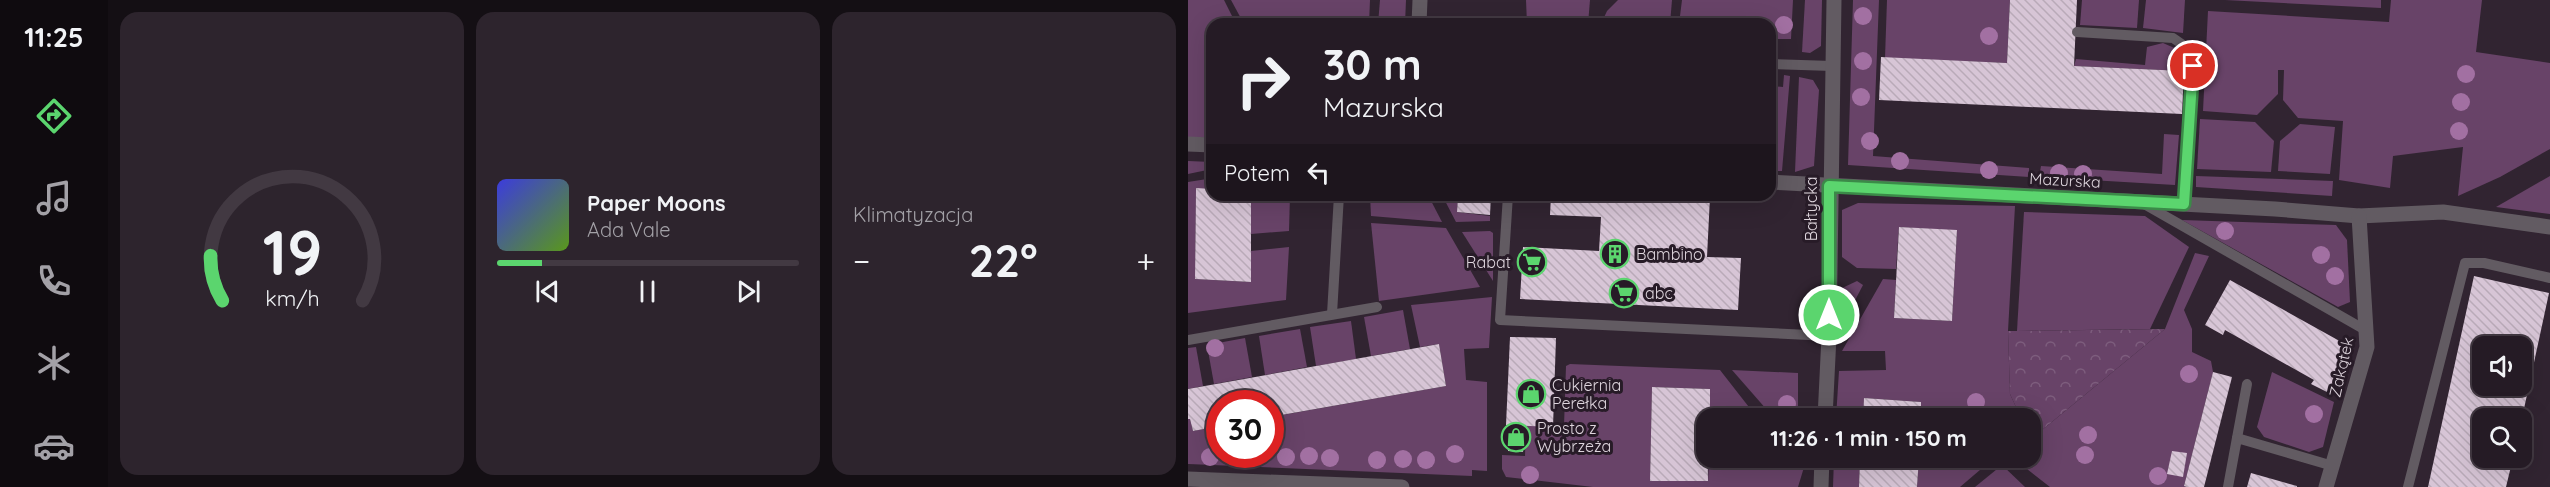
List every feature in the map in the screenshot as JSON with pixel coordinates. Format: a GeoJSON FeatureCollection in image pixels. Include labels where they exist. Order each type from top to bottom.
{"type":"FeatureCollection","features":[{"type":"Feature","properties":{"kind":"street"},"geometry":{"type":"LineString","coordinates":[[1419,18],[1420,0]]}},
{"type":"Feature","properties":{"kind":"street","name":"Bałtycka"},"geometry":{"type":"LineString","coordinates":[[1825,408],[1829,336],[1829,186],[1834,0]]}},
{"type":"Feature","properties":{"kind":"street"},"geometry":{"type":"LineString","coordinates":[[1188,144],[1206,145]]}},
{"type":"Feature","properties":{"kind":"street","name":"Mazurska"},"geometry":{"type":"LineString","coordinates":[[1776,182],[2184,204],[2359,216],[2434,211],[2550,227]]}},
{"type":"Feature","properties":{"kind":"street","name":"Zakątek"},"geometry":{"type":"LineString","coordinates":[[2326,487],[2367,347],[2359,216]]}},
{"type":"Feature","properties":{"kind":"street"},"geometry":{"type":"LineString","coordinates":[[1821,487],[1822,468]]}},
{"type":"Feature","properties":{"kind":"street"},"geometry":{"type":"LineString","coordinates":[[1188,479],[1288,485],[1402,487]]}},
{"type":"Feature","properties":{"kind":"lane"},"geometry":{"type":"LineString","coordinates":[[2077,32],[2174,38],[2186,47],[2193,66],[2184,204]]}},
{"type":"Feature","properties":{"kind":"lane"},"geometry":{"type":"LineString","coordinates":[[1776,64],[1832,66]]}},
{"type":"Feature","properties":{"kind":"lane"},"geometry":{"type":"LineString","coordinates":[[1332,314],[1339,201]]}},
{"type":"Feature","properties":{"kind":"lane"},"geometry":{"type":"LineString","coordinates":[[1508,201],[1500,320],[1829,336]]}},
{"type":"Feature","properties":{"kind":"lane"},"geometry":{"type":"LineString","coordinates":[[2141,202],[2367,331]]}},
{"type":"Feature","properties":{"kind":"lane"},"geometry":{"type":"LineString","coordinates":[[2408,487],[2465,263],[2484,263],[2550,278]]}},
{"type":"Feature","properties":{"kind":"lane"},"geometry":{"type":"LineString","coordinates":[[1188,340],[1377,307]]}},
{"type":"Feature","properties":{"kind":"lane"},"geometry":{"type":"LineString","coordinates":[[2228,487],[2247,384]]}},
{"type":"Feature","properties":{"kind":"lane"},"geometry":{"type":"LineString","coordinates":[[2237,438],[2333,466]]}},
{"type":"Feature","properties":{"kind":"green space"},"geometry":{"type":"Polygon","coordinates":[[[1188,0],[1224,0],[1233,18],[1206,18],[1206,138],[1188,137],[1188,0]]]}},
{"type":"Feature","properties":{"kind":"green space"},"geometry":{"type":"Polygon","coordinates":[[[1231,0],[1370,0],[1369,18],[1241,18],[1231,0]]]}},
{"type":"Feature","properties":{"kind":"green space"},"geometry":{"type":"Polygon","coordinates":[[[1380,0],[1406,0],[1405,18],[1378,18],[1380,0]]]}},
{"type":"Feature","properties":{"kind":"green space"},"geometry":{"type":"Polygon","coordinates":[[[1526,0],[1590,0],[1588,18],[1527,18],[1526,0]]]}},
{"type":"Feature","properties":{"kind":"green space"},"geometry":{"type":"Polygon","coordinates":[[[1618,0],[1672,0],[1670,18],[1604,18],[1607,11],[1618,0]]]}},
{"type":"Feature","properties":{"kind":"green space"},"geometry":{"type":"Polygon","coordinates":[[[1682,0],[1793,0],[1791,39],[1776,39],[1776,18],[1680,18],[1682,0]]]}},
{"type":"Feature","properties":{"kind":"green space"},"geometry":{"type":"Polygon","coordinates":[[[1805,0],[1822,0],[1821,46],[1810,53],[1802,52],[1805,0]]]}},
{"type":"Feature","properties":{"kind":"green space"},"geometry":{"type":"Polygon","coordinates":[[[1853,0],[1879,0],[1873,156],[2029,168],[2029,177],[1848,165],[1853,0]]]}},
{"type":"Feature","properties":{"kind":"green space"},"geometry":{"type":"Polygon","coordinates":[[[1887,0],[2010,0],[2007,63],[1885,58],[1887,0]]]}},
{"type":"Feature","properties":{"kind":"green space"},"geometry":{"type":"Polygon","coordinates":[[[2082,0],[2139,0],[2137,28],[2080,25],[2082,0]]]}},
{"type":"Feature","properties":{"kind":"green space"},"geometry":{"type":"Polygon","coordinates":[[[2146,0],[2185,0],[2183,33],[2143,28],[2146,0]]]}},
{"type":"Feature","properties":{"kind":"green space"},"geometry":{"type":"Polygon","coordinates":[[[2225,0],[2381,0],[2381,8],[2225,0]]]}},
{"type":"Feature","properties":{"kind":"green space"},"geometry":{"type":"Polygon","coordinates":[[[2391,0],[2482,0],[2476,52],[2550,63],[2550,149],[2500,177],[2458,196],[2463,147],[2393,156],[2390,188],[2339,180],[2343,121],[2298,118],[2283,100],[2284,70],[2278,70],[2278,94],[2257,115],[2203,111],[2208,11],[2389,22],[2391,0]]]}},
{"type":"Feature","properties":{"kind":"green space"},"geometry":{"type":"Polygon","coordinates":[[[2163,43],[2179,50],[2184,71],[2074,66],[2076,59],[2145,65],[2147,47],[2163,43]]]}},
{"type":"Feature","properties":{"kind":"green space"},"geometry":{"type":"Polygon","coordinates":[[[1784,75],[1790,76],[1782,171],[1776,171],[1776,86],[1783,87],[1784,75]]]}},
{"type":"Feature","properties":{"kind":"green space"},"geometry":{"type":"Polygon","coordinates":[[[1799,77],[1813,80],[1819,90],[1814,166],[1795,172],[1799,77]]]}},
{"type":"Feature","properties":{"kind":"green space"},"geometry":{"type":"Polygon","coordinates":[[[2200,119],[2255,122],[2274,141],[2271,172],[2197,169],[2200,119]]]}},
{"type":"Feature","properties":{"kind":"green space"},"geometry":{"type":"Polygon","coordinates":[[[2300,124],[2335,127],[2330,174],[2278,171],[2280,141],[2300,124]]]}},
{"type":"Feature","properties":{"kind":"green space"},"geometry":{"type":"Polygon","coordinates":[[[2164,134],[2179,135],[2175,185],[2039,177],[2041,166],[2162,174],[2164,134]]]}},
{"type":"Feature","properties":{"kind":"green space"},"geometry":{"type":"Polygon","coordinates":[[[1188,161],[1206,162],[1206,170],[1188,174],[1188,161]]]}},
{"type":"Feature","properties":{"kind":"green space"},"geometry":{"type":"Polygon","coordinates":[[[2196,176],[2333,181],[2332,196],[2196,187],[2196,176]]]}},
{"type":"Feature","properties":{"kind":"green space"},"geometry":{"type":"Polygon","coordinates":[[[2550,176],[2550,214],[2496,207],[2550,176]]]}},
{"type":"Feature","properties":{"kind":"green space"},"geometry":{"type":"Polygon","coordinates":[[[1206,179],[1206,189],[1196,189],[1195,279],[1251,282],[1251,251],[1289,247],[1286,300],[1188,313],[1188,182],[1206,179]]]}},
{"type":"Feature","properties":{"kind":"green space"},"geometry":{"type":"Polygon","coordinates":[[[1251,201],[1290,201],[1289,231],[1251,234],[1251,201]]]}},
{"type":"Feature","properties":{"kind":"green space"},"geometry":{"type":"Polygon","coordinates":[[[1370,201],[1431,201],[1442,222],[1371,216],[1370,201]]]}},
{"type":"Feature","properties":{"kind":"green space"},"geometry":{"type":"Polygon","coordinates":[[[1445,201],[1458,201],[1457,212],[1490,216],[1490,221],[1456,222],[1445,201]]]}},
{"type":"Feature","properties":{"kind":"green space"},"geometry":{"type":"Polygon","coordinates":[[[1858,203],[2015,206],[2008,331],[2010,394],[2016,408],[1921,408],[1921,402],[1864,398],[1864,408],[1837,408],[1839,371],[1886,370],[1885,351],[1842,351],[1883,279],[1896,280],[1894,318],[1952,321],[1957,231],[1899,227],[1896,269],[1857,268],[1842,257],[1842,210],[1858,203]]]}},
{"type":"Feature","properties":{"kind":"green space"},"geometry":{"type":"Polygon","coordinates":[[[2024,212],[2145,216],[2189,247],[2150,329],[2017,331],[2024,212]]]}},
{"type":"Feature","properties":{"kind":"green space"},"geometry":{"type":"Polygon","coordinates":[[[2182,220],[2336,225],[2347,240],[2350,302],[2338,307],[2182,220]]]}},
{"type":"Feature","properties":{"kind":"green space"},"geometry":{"type":"Polygon","coordinates":[[[1371,223],[1446,228],[1480,287],[1379,301],[1371,223]]]}},
{"type":"Feature","properties":{"kind":"green space"},"geometry":{"type":"Polygon","coordinates":[[[1490,231],[1493,233],[1493,281],[1462,232],[1490,231]]]}},
{"type":"Feature","properties":{"kind":"green space"},"geometry":{"type":"Polygon","coordinates":[[[2195,253],[2209,256],[2184,310],[2192,329],[2192,352],[2211,361],[2213,372],[2184,486],[2187,487],[2050,487],[2026,468],[2041,468],[2041,431],[2165,329],[2195,253]]]}},
{"type":"Feature","properties":{"kind":"green space"},"geometry":{"type":"Polygon","coordinates":[[[1857,281],[1863,285],[1838,333],[1838,290],[1857,281]]]}},
{"type":"Feature","properties":{"kind":"green space"},"geometry":{"type":"Polygon","coordinates":[[[1492,297],[1489,348],[1464,349],[1466,380],[1487,382],[1487,471],[1472,470],[1472,476],[1283,468],[1284,415],[1446,386],[1439,344],[1420,347],[1411,305],[1492,297]]]}},
{"type":"Feature","properties":{"kind":"green space"},"geometry":{"type":"Polygon","coordinates":[[[1403,310],[1410,349],[1371,356],[1364,317],[1403,310]]]}},
{"type":"Feature","properties":{"kind":"green space"},"geometry":{"type":"Polygon","coordinates":[[[1351,321],[1356,359],[1316,366],[1310,327],[1351,321]]]}},
{"type":"Feature","properties":{"kind":"green space"},"geometry":{"type":"Polygon","coordinates":[[[1300,329],[1307,367],[1265,375],[1259,336],[1300,329]]]}},
{"type":"Feature","properties":{"kind":"green space"},"geometry":{"type":"Polygon","coordinates":[[[2165,329],[2041,431],[2041,408],[2016,408],[2010,394],[2008,331],[2165,329]]]}},
{"type":"Feature","properties":{"kind":"green space"},"geometry":{"type":"Polygon","coordinates":[[[1245,338],[1252,377],[1214,384],[1207,345],[1245,338]]]}},
{"type":"Feature","properties":{"kind":"green space"},"geometry":{"type":"Polygon","coordinates":[[[1196,347],[1203,386],[1188,389],[1188,348],[1196,347]]]}},
{"type":"Feature","properties":{"kind":"green space"},"geometry":{"type":"Polygon","coordinates":[[[1570,364],[1720,370],[1750,408],[1710,408],[1710,389],[1652,387],[1650,481],[1708,481],[1709,468],[1804,468],[1798,487],[1593,487],[1506,477],[1502,469],[1502,455],[1525,456],[1526,425],[1564,426],[1566,366],[1570,364]]]}},
{"type":"Feature","properties":{"kind":"green space"},"geometry":{"type":"Polygon","coordinates":[[[1732,370],[1798,373],[1798,408],[1765,408],[1732,370]]]}},
{"type":"Feature","properties":{"kind":"green space"},"geometry":{"type":"Polygon","coordinates":[[[2272,372],[2334,402],[2323,447],[2309,452],[2264,437],[2257,427],[2272,372]]]}},
{"type":"Feature","properties":{"kind":"green space"},"geometry":{"type":"Polygon","coordinates":[[[1188,419],[1190,419],[1193,431],[1206,428],[1206,465],[1188,464],[1188,419]]]}},
{"type":"Feature","properties":{"kind":"green space"},"geometry":{"type":"Polygon","coordinates":[[[1834,468],[1860,468],[1859,487],[1833,487],[1834,468]]]}},
{"type":"Feature","properties":{"kind":"green space"},"geometry":{"type":"Polygon","coordinates":[[[1918,468],[1982,468],[1960,487],[1917,487],[1918,468]]]}},
{"type":"Feature","properties":{"kind":"green space"},"geometry":{"type":"Polygon","coordinates":[[[1998,468],[2005,468],[2025,487],[1975,487],[1998,468]]]}},
{"type":"Feature","properties":{"kind":"building"},"geometry":{"type":"Polygon","coordinates":[[[2010,0],[2077,0],[2074,66],[2184,71],[2182,114],[1879,100],[1881,57],[2007,63],[2010,0]]]}},
{"type":"Feature","properties":{"kind":"building"},"geometry":{"type":"Polygon","coordinates":[[[1196,188],[1206,189],[1206,201],[1251,201],[1251,282],[1195,279],[1196,188]]]}},
{"type":"Feature","properties":{"kind":"building"},"geometry":{"type":"Polygon","coordinates":[[[1458,201],[1491,201],[1490,215],[1457,212],[1458,201]]]}},
{"type":"Feature","properties":{"kind":"building"},"geometry":{"type":"Polygon","coordinates":[[[1529,201],[1547,201],[1547,203],[1529,203],[1529,201]]]}},
{"type":"Feature","properties":{"kind":"building","name":"Bambino"},"geometry":{"type":"Polygon","coordinates":[[[1551,201],[1710,201],[1707,257],[1741,258],[1738,310],[1520,299],[1523,247],[1599,251],[1601,217],[1550,215],[1551,201]]]}},
{"type":"Feature","properties":{"kind":"building"},"geometry":{"type":"Polygon","coordinates":[[[1899,227],[1957,230],[1952,321],[1894,318],[1899,227]]]}},
{"type":"Feature","properties":{"kind":"building"},"geometry":{"type":"Polygon","coordinates":[[[2474,276],[2549,293],[2532,372],[2532,336],[2472,336],[2472,396],[2527,396],[2524,408],[2472,408],[2472,468],[2511,468],[2506,487],[2428,487],[2474,276]]]}},
{"type":"Feature","properties":{"kind":"building"},"geometry":{"type":"Polygon","coordinates":[[[2230,280],[2354,349],[2329,393],[2311,384],[2314,380],[2225,330],[2223,335],[2205,325],[2230,280]]]}},
{"type":"Feature","properties":{"kind":"building"},"geometry":{"type":"Polygon","coordinates":[[[1510,337],[1556,338],[1553,427],[1506,425],[1510,337]]]}},
{"type":"Feature","properties":{"kind":"building"},"geometry":{"type":"Polygon","coordinates":[[[1439,344],[1446,386],[1284,415],[1284,390],[1206,390],[1206,429],[1193,431],[1190,419],[1188,419],[1188,389],[1439,344]]]}},
{"type":"Feature","properties":{"kind":"building"},"geometry":{"type":"Polygon","coordinates":[[[2213,372],[2232,377],[2204,487],[2187,487],[2184,486],[2213,372]]]}},
{"type":"Feature","properties":{"kind":"building"},"geometry":{"type":"Polygon","coordinates":[[[1652,387],[1710,389],[1710,408],[1696,408],[1696,468],[1708,468],[1708,481],[1650,481],[1652,387]]]}},
{"type":"Feature","properties":{"kind":"building"},"geometry":{"type":"Polygon","coordinates":[[[1864,398],[1921,402],[1921,408],[1864,408],[1864,398]]]}},
{"type":"Feature","properties":{"kind":"building","name":"Prosto z Wybrzeża"},"geometry":{"type":"Polygon","coordinates":[[[1508,431],[1524,432],[1523,452],[1508,451],[1508,431]]]}},
{"type":"Feature","properties":{"kind":"building"},"geometry":{"type":"Polygon","coordinates":[[[2172,451],[2187,453],[2183,477],[2167,474],[2172,451]]]}},
{"type":"Feature","properties":{"kind":"building"},"geometry":{"type":"Polygon","coordinates":[[[1860,468],[1918,468],[1917,487],[1859,487],[1860,468]]]}},
{"type":"Feature","properties":{"kind":"building"},"geometry":{"type":"Polygon","coordinates":[[[2251,473],[2297,486],[2297,487],[2247,487],[2251,473]]]}},
{"type":"Feature","properties":{"kind":"place","name":"Bambino"},"geometry":{"type":"Point","coordinates":[1615,254]}},
{"type":"Feature","properties":{"kind":"place","name":"Rabat"},"geometry":{"type":"Point","coordinates":[1532,262]}},
{"type":"Feature","properties":{"kind":"place","name":"abc"},"geometry":{"type":"Point","coordinates":[1624,293]}},
{"type":"Feature","properties":{"kind":"place","name":"Cukiernia Perełka"},"geometry":{"type":"Point","coordinates":[1531,394]}},
{"type":"Feature","properties":{"kind":"place","name":"Prosto z Wybrzeża"},"geometry":{"type":"Point","coordinates":[1516,437]}},
{"type":"Feature","properties":{"kind":"route"},"geometry":{"type":"LineString","coordinates":[[1829,315],[1829,186],[2184,204],[2193,66]]}}]}
